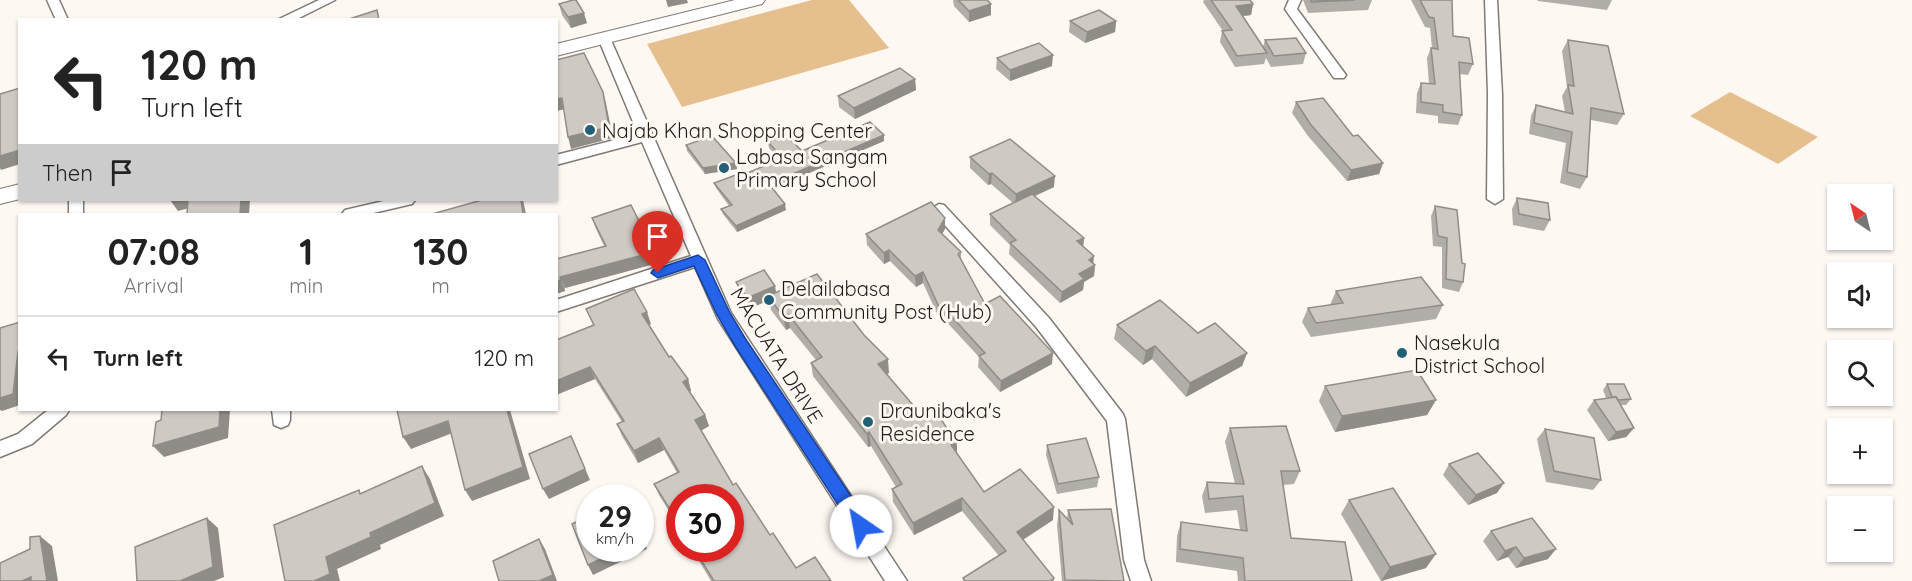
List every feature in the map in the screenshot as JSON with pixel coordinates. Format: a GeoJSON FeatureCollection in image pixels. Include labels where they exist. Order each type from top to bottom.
{"type":"FeatureCollection","features":[{"type":"Feature","properties":{"kind":"main road"},"geometry":{"type":"LineString","coordinates":[[558,50],[756,0]]}},
{"type":"Feature","properties":{"kind":"main road"},"geometry":{"type":"LineString","coordinates":[[0,197],[18,192]]}},
{"type":"Feature","properties":{"kind":"street"},"geometry":{"type":"LineString","coordinates":[[53,0],[61,18]]}},
{"type":"Feature","properties":{"kind":"street"},"geometry":{"type":"LineString","coordinates":[[288,18],[329,0]]}},
{"type":"Feature","properties":{"kind":"street"},"geometry":{"type":"LineString","coordinates":[[1295,0],[1291,9],[1339,75]]}},
{"type":"Feature","properties":{"kind":"street"},"geometry":{"type":"LineString","coordinates":[[1491,0],[1495,94],[1495,198]]}},
{"type":"Feature","properties":{"kind":"street","name":"MACUATA DRIVE"},"geometry":{"type":"LineString","coordinates":[[604,38],[698,260],[724,315],[897,581]]}},
{"type":"Feature","properties":{"kind":"street"},"geometry":{"type":"LineString","coordinates":[[558,159],[647,136]]}},
{"type":"Feature","properties":{"kind":"street"},"geometry":{"type":"LineString","coordinates":[[354,213],[403,201]]}},
{"type":"Feature","properties":{"kind":"street"},"geometry":{"type":"LineString","coordinates":[[939,209],[1042,323],[1116,418],[1134,560],[1141,581]]}},
{"type":"Feature","properties":{"kind":"street"},"geometry":{"type":"LineString","coordinates":[[558,305],[698,260]]}},
{"type":"Feature","properties":{"kind":"street"},"geometry":{"type":"LineString","coordinates":[[0,449],[25,439],[59,411]]}},
{"type":"Feature","properties":{"kind":"shaded area"},"geometry":{"type":"Polygon","coordinates":[[[812,0],[849,0],[889,48],[682,107],[647,44],[812,0]]]}},
{"type":"Feature","properties":{"kind":"shaded area"},"geometry":{"type":"Polygon","coordinates":[[[1730,92],[1818,137],[1778,164],[1690,116],[1730,92]]]}},
{"type":"Feature","properties":{"kind":"building"},"geometry":{"type":"Polygon","coordinates":[[[576,0],[584,13],[568,17],[559,4],[576,0]]]}},
{"type":"Feature","properties":{"kind":"building"},"geometry":{"type":"Polygon","coordinates":[[[958,0],[987,0],[991,4],[969,11],[958,0]]]}},
{"type":"Feature","properties":{"kind":"building"},"geometry":{"type":"Polygon","coordinates":[[[1211,0],[1250,0],[1253,4],[1236,6],[1267,53],[1237,56],[1222,31],[1232,30],[1211,0]]]}},
{"type":"Feature","properties":{"kind":"building"},"geometry":{"type":"Polygon","coordinates":[[[1311,0],[1355,0],[1311,2],[1311,0]]]}},
{"type":"Feature","properties":{"kind":"building"},"geometry":{"type":"Polygon","coordinates":[[[1420,0],[1452,0],[1453,36],[1469,38],[1473,64],[1459,62],[1462,115],[1443,112],[1443,105],[1421,102],[1421,83],[1435,84],[1431,48],[1438,49],[1434,18],[1429,17],[1420,0]]]}},
{"type":"Feature","properties":{"kind":"building"},"geometry":{"type":"Polygon","coordinates":[[[377,10],[379,18],[352,18],[377,10]]]}},
{"type":"Feature","properties":{"kind":"building"},"geometry":{"type":"Polygon","coordinates":[[[1099,10],[1116,21],[1087,32],[1070,21],[1099,10]]]}},
{"type":"Feature","properties":{"kind":"building"},"geometry":{"type":"Polygon","coordinates":[[[1296,38],[1306,53],[1274,56],[1265,40],[1296,38]]]}},
{"type":"Feature","properties":{"kind":"building"},"geometry":{"type":"Polygon","coordinates":[[[1568,40],[1608,46],[1624,114],[1591,108],[1587,177],[1567,172],[1572,132],[1534,123],[1536,105],[1573,114],[1568,85],[1574,86],[1568,40]]]}},
{"type":"Feature","properties":{"kind":"building"},"geometry":{"type":"Polygon","coordinates":[[[1039,43],[1053,55],[1010,70],[997,58],[1039,43]]]}},
{"type":"Feature","properties":{"kind":"building"},"geometry":{"type":"Polygon","coordinates":[[[584,53],[603,92],[609,127],[568,137],[562,98],[558,99],[558,60],[584,53]]]}},
{"type":"Feature","properties":{"kind":"building"},"geometry":{"type":"Polygon","coordinates":[[[900,68],[915,79],[854,108],[838,96],[900,68]]]}},
{"type":"Feature","properties":{"kind":"building"},"geometry":{"type":"Polygon","coordinates":[[[18,89],[18,151],[0,156],[0,94],[18,89]]]}},
{"type":"Feature","properties":{"kind":"building"},"geometry":{"type":"Polygon","coordinates":[[[1323,98],[1353,136],[1358,135],[1383,163],[1351,170],[1311,125],[1296,102],[1323,98]]]}},
{"type":"Feature","properties":{"kind":"building"},"geometry":{"type":"Polygon","coordinates":[[[870,122],[884,135],[769,184],[785,204],[736,226],[721,209],[732,205],[714,183],[744,172],[745,174],[783,158],[768,142],[786,135],[802,151],[870,122]]]}},
{"type":"Feature","properties":{"kind":"building"},"geometry":{"type":"Polygon","coordinates":[[[712,136],[736,163],[703,168],[686,145],[712,136]]]}},
{"type":"Feature","properties":{"kind":"building"},"geometry":{"type":"Polygon","coordinates":[[[1010,139],[1055,176],[1016,194],[970,157],[1010,139]]]}},
{"type":"Feature","properties":{"kind":"building"},"geometry":{"type":"Polygon","coordinates":[[[1032,194],[1084,238],[1077,241],[1094,256],[1089,260],[1095,265],[1079,274],[1084,279],[1062,292],[1010,243],[1016,240],[990,214],[1032,194]]]}},
{"type":"Feature","properties":{"kind":"building"},"geometry":{"type":"Polygon","coordinates":[[[1517,198],[1548,203],[1550,220],[1519,214],[1517,198]]]}},
{"type":"Feature","properties":{"kind":"building"},"geometry":{"type":"Polygon","coordinates":[[[188,201],[241,201],[240,213],[187,213],[188,201]]]}},
{"type":"Feature","properties":{"kind":"building"},"geometry":{"type":"Polygon","coordinates":[[[478,201],[521,201],[523,213],[436,213],[478,201]]]}},
{"type":"Feature","properties":{"kind":"building"},"geometry":{"type":"Polygon","coordinates":[[[931,202],[945,218],[938,230],[961,252],[958,254],[985,304],[1000,296],[1053,353],[1001,381],[979,356],[985,353],[942,306],[939,307],[923,272],[915,276],[889,250],[884,253],[866,234],[931,202]]]}},
{"type":"Feature","properties":{"kind":"building"},"geometry":{"type":"Polygon","coordinates":[[[631,205],[646,235],[652,233],[654,252],[560,277],[561,280],[558,281],[558,258],[606,246],[592,218],[631,205]]]}},
{"type":"Feature","properties":{"kind":"building"},"geometry":{"type":"Polygon","coordinates":[[[1435,206],[1457,210],[1462,263],[1465,264],[1463,282],[1446,279],[1447,238],[1438,236],[1435,206]]]}},
{"type":"Feature","properties":{"kind":"building"},"geometry":{"type":"Polygon","coordinates":[[[764,270],[775,286],[747,298],[736,282],[764,270]]]}},
{"type":"Feature","properties":{"kind":"building"},"geometry":{"type":"Polygon","coordinates":[[[817,274],[864,335],[888,359],[878,364],[924,418],[936,412],[957,443],[951,445],[984,492],[1020,469],[1054,507],[1017,532],[1054,578],[1050,581],[965,581],[963,578],[1006,551],[962,498],[913,523],[892,489],[902,484],[869,432],[867,434],[811,363],[822,357],[788,314],[783,316],[768,296],[817,274]]]}},
{"type":"Feature","properties":{"kind":"building"},"geometry":{"type":"Polygon","coordinates":[[[1421,277],[1443,305],[1316,323],[1308,308],[1343,303],[1336,291],[1421,277]]]}},
{"type":"Feature","properties":{"kind":"building"},"geometry":{"type":"Polygon","coordinates":[[[634,289],[647,312],[642,314],[669,357],[671,356],[688,379],[683,382],[705,415],[695,420],[732,484],[666,484],[666,503],[654,484],[679,472],[659,438],[634,451],[617,424],[624,421],[590,367],[558,380],[558,339],[594,325],[586,309],[634,289]]]}},
{"type":"Feature","properties":{"kind":"building"},"geometry":{"type":"Polygon","coordinates":[[[1160,300],[1198,333],[1215,323],[1247,353],[1190,383],[1155,346],[1146,351],[1117,325],[1160,300]]]}},
{"type":"Feature","properties":{"kind":"building"},"geometry":{"type":"Polygon","coordinates":[[[18,323],[18,352],[13,394],[0,398],[0,328],[18,323]]]}},
{"type":"Feature","properties":{"kind":"building"},"geometry":{"type":"Polygon","coordinates":[[[1417,370],[1436,400],[1342,416],[1325,386],[1417,370]]]}},
{"type":"Feature","properties":{"kind":"building"},"geometry":{"type":"Polygon","coordinates":[[[1607,384],[1624,384],[1631,399],[1618,400],[1612,397],[1607,384]]]}},
{"type":"Feature","properties":{"kind":"building"},"geometry":{"type":"Polygon","coordinates":[[[1616,397],[1634,428],[1616,432],[1594,400],[1616,397]]]}},
{"type":"Feature","properties":{"kind":"building"},"geometry":{"type":"Polygon","coordinates":[[[162,411],[220,411],[219,427],[153,446],[156,422],[161,420],[162,411]]]}},
{"type":"Feature","properties":{"kind":"building"},"geometry":{"type":"Polygon","coordinates":[[[397,411],[507,411],[523,467],[465,490],[448,421],[403,437],[397,411]]]}},
{"type":"Feature","properties":{"kind":"building"},"geometry":{"type":"Polygon","coordinates":[[[1286,426],[1300,471],[1281,471],[1291,538],[1345,542],[1352,581],[1245,581],[1243,558],[1180,549],[1181,522],[1247,531],[1243,496],[1209,499],[1207,482],[1244,484],[1230,428],[1286,426]]]}},
{"type":"Feature","properties":{"kind":"building"},"geometry":{"type":"Polygon","coordinates":[[[1545,429],[1594,438],[1601,480],[1554,471],[1545,429]]]}},
{"type":"Feature","properties":{"kind":"building"},"geometry":{"type":"Polygon","coordinates":[[[571,436],[585,469],[543,489],[529,454],[571,436]]]}},
{"type":"Feature","properties":{"kind":"building"},"geometry":{"type":"Polygon","coordinates":[[[1086,438],[1099,477],[1058,484],[1047,445],[1086,438]]]}},
{"type":"Feature","properties":{"kind":"building"},"geometry":{"type":"Polygon","coordinates":[[[1478,453],[1504,483],[1476,495],[1449,464],[1478,453]]]}},
{"type":"Feature","properties":{"kind":"building"},"geometry":{"type":"Polygon","coordinates":[[[422,466],[435,503],[370,533],[371,537],[326,557],[330,574],[314,581],[285,581],[274,525],[359,490],[360,494],[422,466]]]}},
{"type":"Feature","properties":{"kind":"building"},"geometry":{"type":"Polygon","coordinates":[[[1393,488],[1436,554],[1390,567],[1349,500],[1393,488]]]}},
{"type":"Feature","properties":{"kind":"building"},"geometry":{"type":"Polygon","coordinates":[[[744,495],[770,535],[773,533],[796,568],[815,557],[831,581],[714,581],[702,562],[744,562],[744,495]]]}},
{"type":"Feature","properties":{"kind":"building"},"geometry":{"type":"Polygon","coordinates":[[[1111,509],[1124,581],[1065,580],[1059,510],[1073,525],[1068,510],[1111,509]]]}},
{"type":"Feature","properties":{"kind":"building"},"geometry":{"type":"Polygon","coordinates":[[[207,518],[213,567],[180,581],[137,581],[135,547],[207,518]]]}},
{"type":"Feature","properties":{"kind":"building"},"geometry":{"type":"Polygon","coordinates":[[[1532,518],[1556,549],[1524,558],[1516,547],[1505,551],[1491,531],[1532,518]]]}},
{"type":"Feature","properties":{"kind":"building"},"geometry":{"type":"Polygon","coordinates":[[[576,522],[576,534],[572,524],[576,522]]]}},
{"type":"Feature","properties":{"kind":"building"},"geometry":{"type":"Polygon","coordinates":[[[40,536],[47,581],[31,581],[31,577],[22,581],[0,581],[0,563],[30,549],[30,537],[40,536]]]}},
{"type":"Feature","properties":{"kind":"building"},"geometry":{"type":"Polygon","coordinates":[[[539,539],[553,575],[539,581],[499,581],[493,561],[539,539]]]}},
{"type":"Feature","properties":{"kind":"place","name":"Najab Khan Shopping Center"},"geometry":{"type":"Point","coordinates":[590,130]}},
{"type":"Feature","properties":{"kind":"place","name":"Labasa Sangam Primary School"},"geometry":{"type":"Point","coordinates":[724,168]}},
{"type":"Feature","properties":{"kind":"place","name":"Delailabasa Community Post (Hub)"},"geometry":{"type":"Point","coordinates":[769,300]}},
{"type":"Feature","properties":{"kind":"place","name":"Nasekula District School"},"geometry":{"type":"Point","coordinates":[1402,353]}},
{"type":"Feature","properties":{"kind":"place","name":"Draunibaka's Residence"},"geometry":{"type":"Point","coordinates":[868,422]}},
{"type":"Feature","properties":{"kind":"route"},"geometry":{"type":"LineString","coordinates":[[658,273],[698,260],[724,315],[740,342],[861,526]]}}]}
